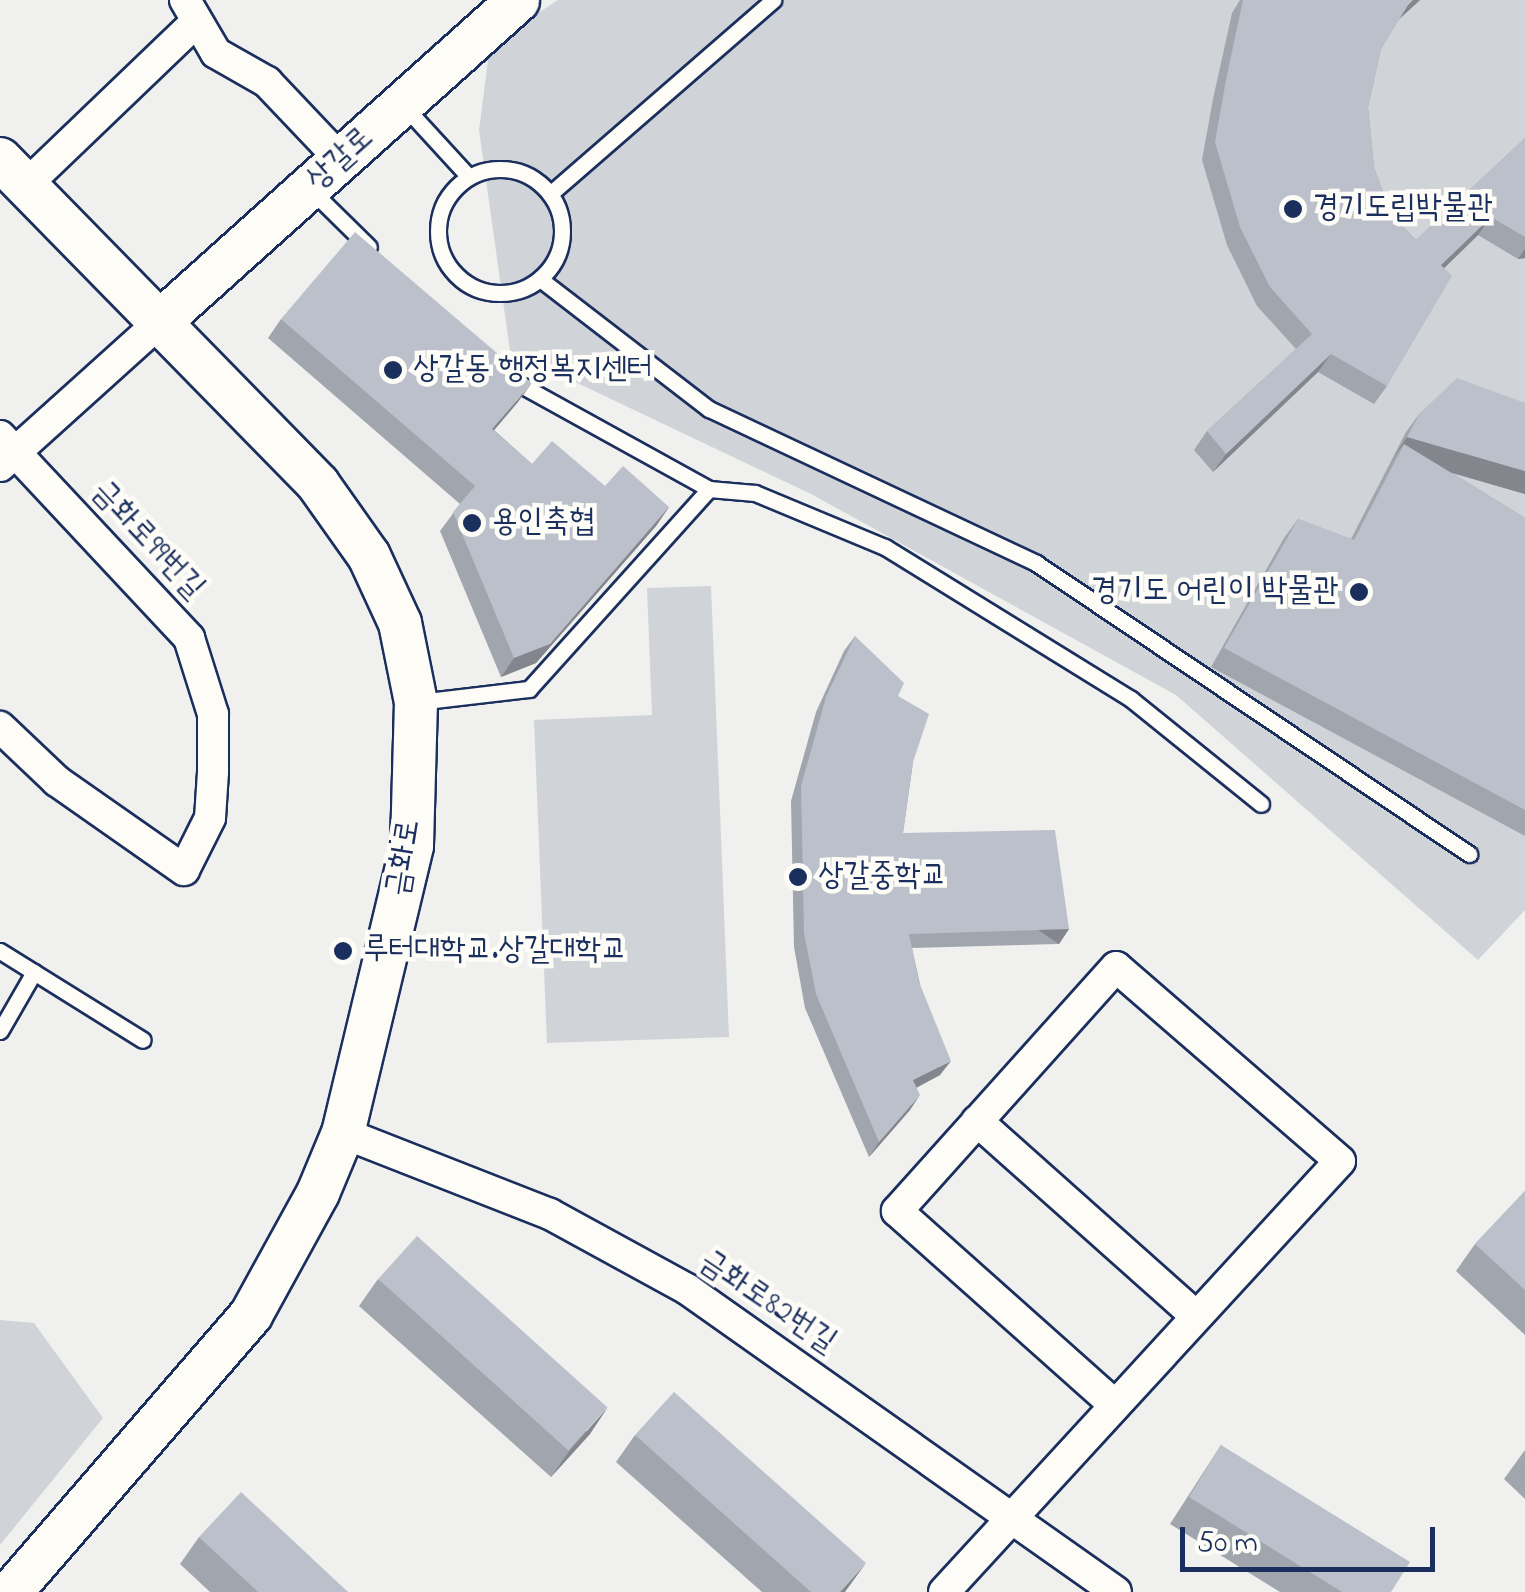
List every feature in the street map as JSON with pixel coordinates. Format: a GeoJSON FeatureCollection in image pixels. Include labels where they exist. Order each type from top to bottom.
{"type":"FeatureCollection","features":[{"type":"Feature","properties":{"kind":"street","name":"상갈로"},"geometry":{"type":"LineString","coordinates":[[163,319],[518,0]]}},
{"type":"Feature","properties":{"kind":"street"},"geometry":{"type":"LineString","coordinates":[[13,173],[191,11],[216,53],[267,82],[341,160]]}},
{"type":"Feature","properties":{"kind":"street","name":"금화로"},"geometry":{"type":"LineString","coordinates":[[11,1592],[252,1315],[344,1133],[412,846],[416,702],[400,622],[368,556],[318,484],[163,319],[13,173]]}},
{"type":"Feature","properties":{"kind":"street","name":"금화로99번길"},"geometry":{"type":"LineString","coordinates":[[0,727],[57,781],[184,870],[210,818],[212,772],[213,714],[189,638],[5,451],[163,319]]}},
{"type":"Feature","properties":{"kind":"street"},"geometry":{"type":"LineString","coordinates":[[944,1592],[1340,1161],[1116,967],[896,1211],[1115,1405]]}},
{"type":"Feature","properties":{"kind":"street"},"geometry":{"type":"LineString","coordinates":[[977,1122],[1196,1316]]}},
{"type":"Feature","properties":{"kind":"street","name":"금화로82번길"},"geometry":{"type":"LineString","coordinates":[[344,1133],[550,1214],[686,1289],[1013,1515],[1116,1592]]}},
{"type":"Feature","properties":{"kind":"lane"},"geometry":{"type":"LineString","coordinates":[[550,194],[772,0]]}},
{"type":"Feature","properties":{"kind":"lane"},"geometry":{"type":"LineString","coordinates":[[404,106],[469,176]]}},
{"type":"Feature","properties":{"kind":"lane"},"geometry":{"type":"LineString","coordinates":[[510,169],[550,194],[562,225],[561,245],[540,279],[522,290],[482,290],[450,267],[440,249],[442,208],[469,176],[510,169]]}},
{"type":"Feature","properties":{"kind":"lane"},"geometry":{"type":"LineString","coordinates":[[309,189],[377,255]]}},
{"type":"Feature","properties":{"kind":"lane"},"geometry":{"type":"LineString","coordinates":[[540,279],[709,409],[1036,563],[1468,854]]}},
{"type":"Feature","properties":{"kind":"lane"},"geometry":{"type":"LineString","coordinates":[[499,373],[709,489],[754,492],[886,547],[1131,699],[1262,804]]}},
{"type":"Feature","properties":{"kind":"lane"},"geometry":{"type":"LineString","coordinates":[[416,702],[530,688],[709,489]]}},
{"type":"Feature","properties":{"kind":"lane"},"geometry":{"type":"LineString","coordinates":[[0,951],[144,1040]]}},
{"type":"Feature","properties":{"kind":"lane"},"geometry":{"type":"LineString","coordinates":[[0,1031],[34,972]]}},
{"type":"Feature","properties":{"kind":"shaded area"},"geometry":{"type":"Polygon","coordinates":[[[558,0],[1525,0],[1525,910],[1478,960],[1176,695],[811,494],[510,351],[479,130],[490,45],[558,0]]]}},
{"type":"Feature","properties":{"kind":"shaded area"},"geometry":{"type":"Polygon","coordinates":[[[711,586],[729,1037],[547,1043],[534,720],[652,715],[647,588],[711,586]]]}},
{"type":"Feature","properties":{"kind":"shaded area"},"geometry":{"type":"Polygon","coordinates":[[[0,1320],[34,1323],[103,1418],[0,1545],[0,1320]]]}},
{"type":"Feature","properties":{"kind":"building","name":"경기도립박물관"},"geometry":{"type":"Polygon","coordinates":[[[1243,0],[1413,0],[1381,49],[1368,107],[1374,167],[1391,214],[1416,240],[1525,138],[1525,237],[1491,217],[1441,265],[1452,276],[1387,386],[1331,354],[1226,454],[1207,431],[1312,334],[1270,287],[1240,227],[1215,142],[1243,0]]]}},
{"type":"Feature","properties":{"kind":"building"},"geometry":{"type":"Polygon","coordinates":[[[355,232],[532,383],[492,429],[532,464],[552,441],[605,486],[623,466],[669,507],[550,644],[514,658],[453,512],[475,486],[281,319],[355,232]]]}},
{"type":"Feature","properties":{"kind":"building"},"geometry":{"type":"Polygon","coordinates":[[[1457,378],[1525,403],[1525,471],[1407,437],[1420,413],[1457,378]]]}},
{"type":"Feature","properties":{"kind":"building","name":"경기도 어린이 박물관"},"geometry":{"type":"Polygon","coordinates":[[[1404,444],[1525,518],[1525,810],[1224,648],[1298,519],[1354,540],[1404,444]]]}},
{"type":"Feature","properties":{"kind":"building"},"geometry":{"type":"Polygon","coordinates":[[[855,636],[904,683],[898,696],[929,714],[913,762],[903,833],[1055,830],[1069,929],[909,934],[919,982],[951,1061],[913,1080],[920,1095],[879,1142],[816,994],[804,933],[801,786],[826,697],[855,636]]]}},
{"type":"Feature","properties":{"kind":"building"},"geometry":{"type":"Polygon","coordinates":[[[1525,1191],[1525,1290],[1475,1244],[1525,1191]]]}},
{"type":"Feature","properties":{"kind":"building"},"geometry":{"type":"Polygon","coordinates":[[[417,1236],[607,1407],[568,1450],[378,1279],[417,1236]]]}},
{"type":"Feature","properties":{"kind":"building"},"geometry":{"type":"Polygon","coordinates":[[[674,1392],[866,1563],[840,1592],[811,1592],[635,1435],[674,1392]]]}},
{"type":"Feature","properties":{"kind":"building"},"geometry":{"type":"Polygon","coordinates":[[[1221,1445],[1410,1562],[1391,1592],[1342,1592],[1189,1497],[1221,1445]]]}},
{"type":"Feature","properties":{"kind":"building"},"geometry":{"type":"Polygon","coordinates":[[[241,1492],[348,1592],[258,1592],[199,1537],[241,1492]]]}},
{"type":"Feature","properties":{"kind":"place","name":"경기도립박물관"},"geometry":{"type":"Point","coordinates":[1293,209]}},
{"type":"Feature","properties":{"kind":"place","name":"상갈동 행정복지센터"},"geometry":{"type":"Point","coordinates":[393,370]}},
{"type":"Feature","properties":{"kind":"place","name":"용인축협"},"geometry":{"type":"Point","coordinates":[472,523]}},
{"type":"Feature","properties":{"kind":"place","name":"경기도 어린이 박물관"},"geometry":{"type":"Point","coordinates":[1359,592]}},
{"type":"Feature","properties":{"kind":"place","name":"상갈중학교"},"geometry":{"type":"Point","coordinates":[798,877]}},
{"type":"Feature","properties":{"kind":"place","name":"루터대학교.상갈대학교"},"geometry":{"type":"Point","coordinates":[343,951]}}]}
